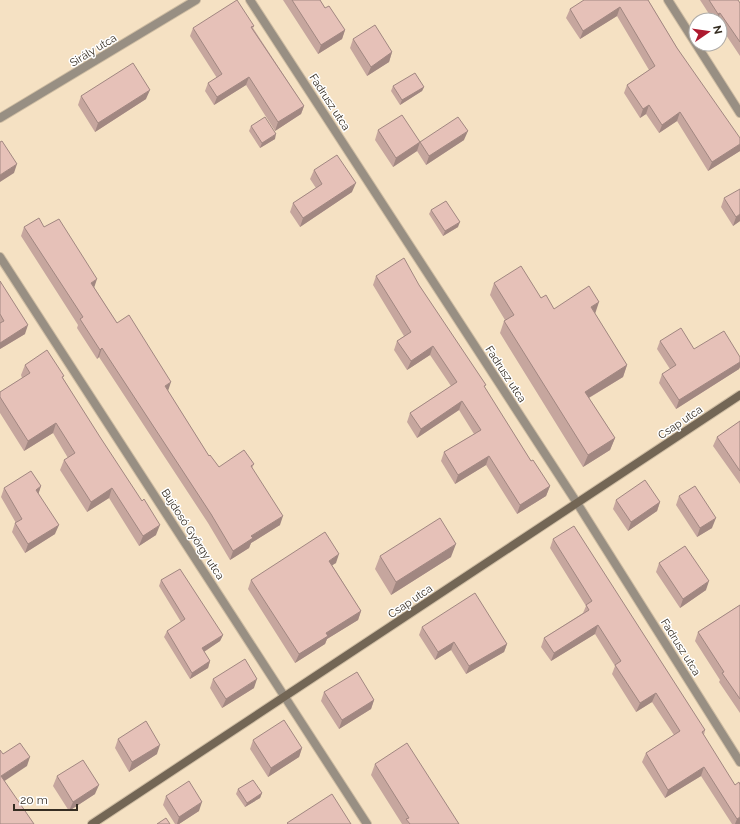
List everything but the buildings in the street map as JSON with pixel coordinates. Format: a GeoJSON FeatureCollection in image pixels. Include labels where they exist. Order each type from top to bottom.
{"type":"FeatureCollection","features":[{"type":"Feature","properties":{"kind":"street","name":"Sirály utca"},"geometry":{"type":"LineString","coordinates":[[0,118],[196,0]]}},
{"type":"Feature","properties":{"kind":"street","name":"Fadrusz utca"},"geometry":{"type":"LineString","coordinates":[[250,0],[577,503],[740,762]]}},
{"type":"Feature","properties":{"kind":"street"},"geometry":{"type":"LineString","coordinates":[[668,0],[688,31]]}},
{"type":"Feature","properties":{"kind":"street"},"geometry":{"type":"LineString","coordinates":[[701,52],[740,113]]}},
{"type":"Feature","properties":{"kind":"street","name":"Bujdosó György utca"},"geometry":{"type":"LineString","coordinates":[[0,257],[367,824]]}},
{"type":"Feature","properties":{"kind":"street","name":"Csap utca"},"geometry":{"type":"LineString","coordinates":[[92,824],[740,395]]}}]}
